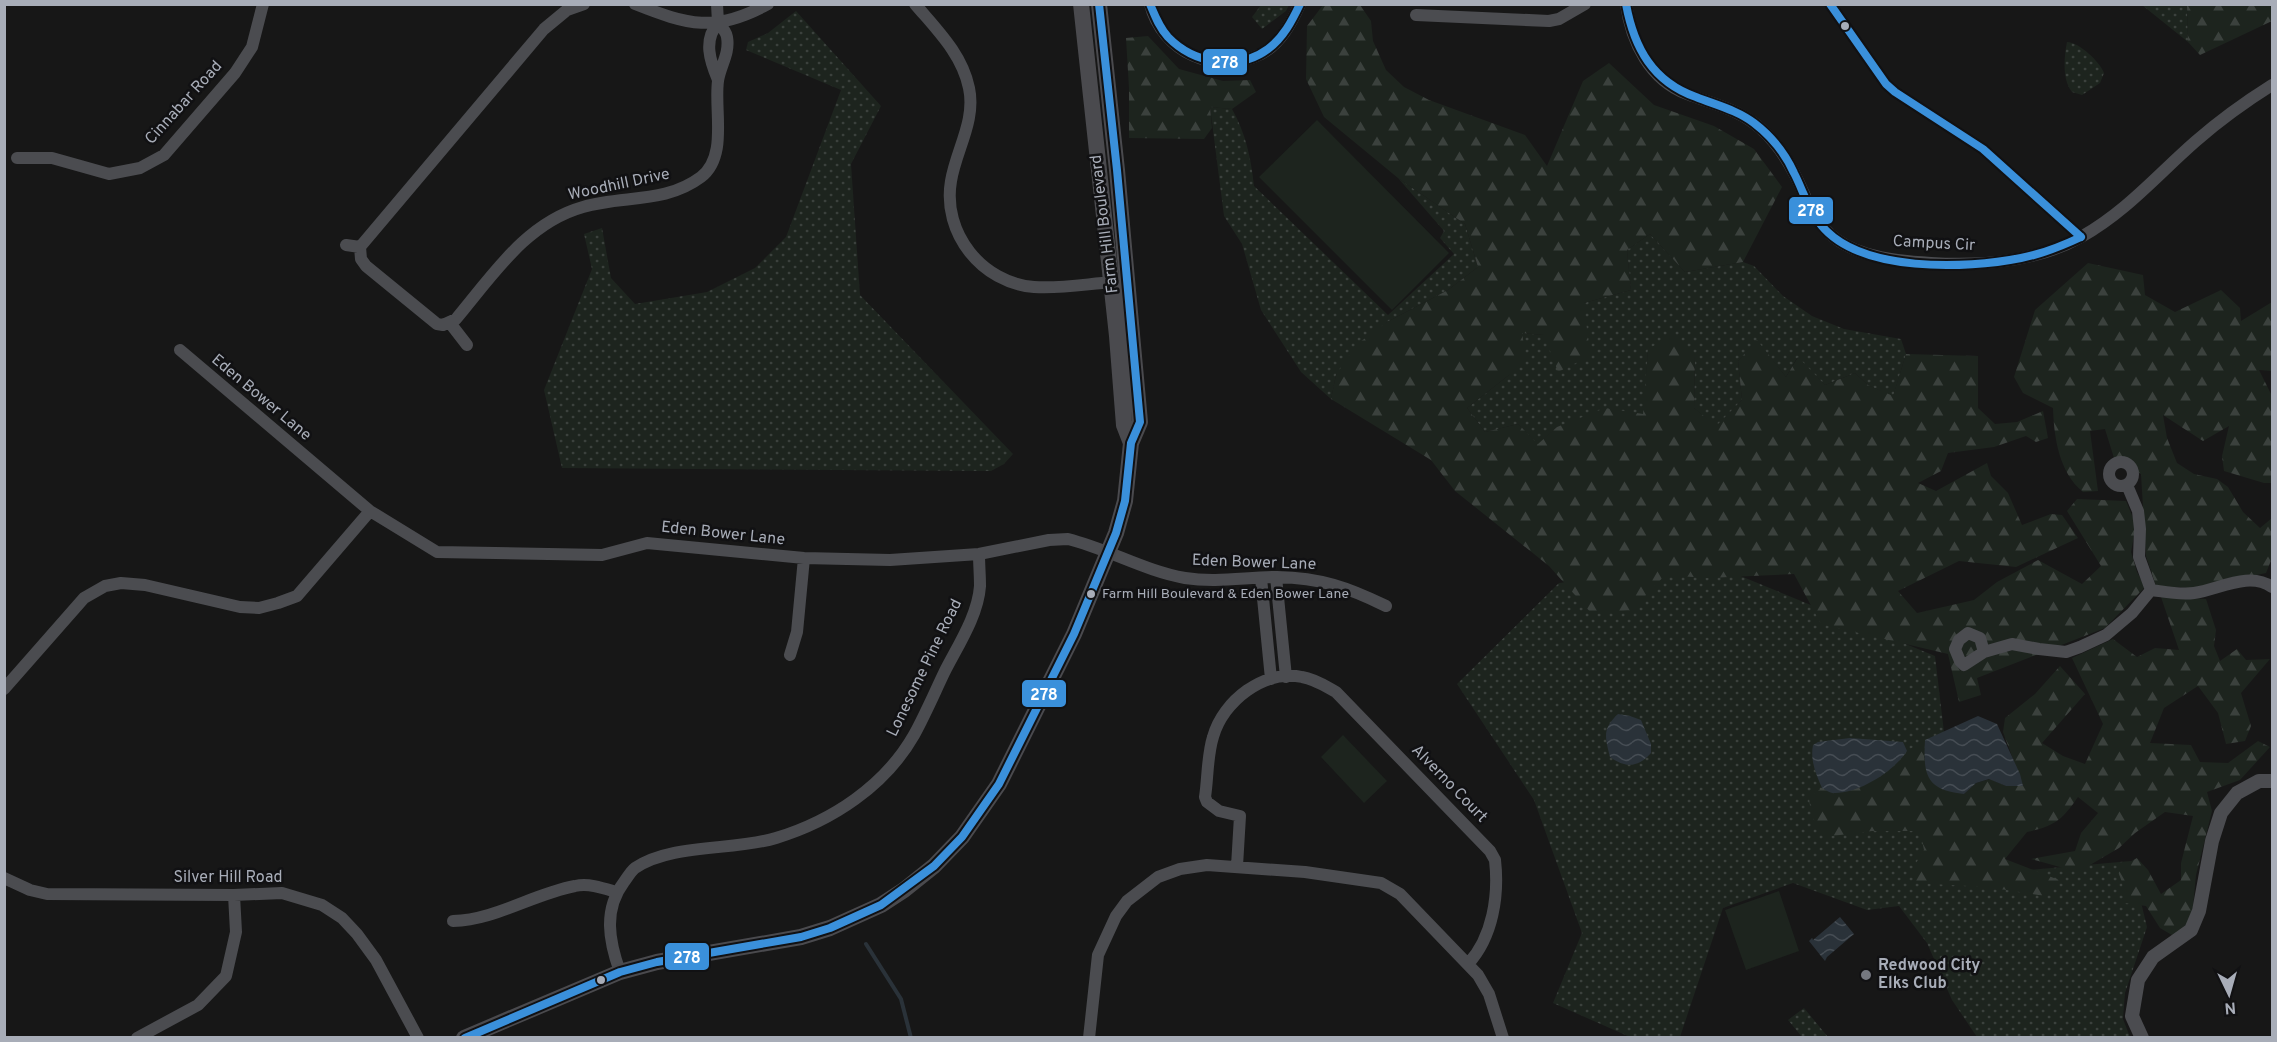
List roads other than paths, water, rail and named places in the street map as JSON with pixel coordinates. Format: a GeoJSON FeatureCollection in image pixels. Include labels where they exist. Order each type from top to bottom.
{"type":"FeatureCollection","features":[{"type":"Feature","properties":{"kind":"main road","name":"Farm Hill Boulevard"},"geometry":{"type":"LineString","coordinates":[[1081,4],[1112,282],[1124,425],[1131,443]]}},
{"type":"Feature","properties":{"kind":"main road","name":"Farm Hill Boulevard"},"geometry":{"type":"LineString","coordinates":[[464,1038],[620,972],[657,962],[801,937],[830,928],[882,905],[934,866],[962,837],[999,784],[1074,634],[1110,552],[1125,501],[1131,443],[1140,422],[1099,4]]}},
{"type":"Feature","properties":{"kind":"street","name":"Cinnabar Road"},"geometry":{"type":"LineString","coordinates":[[17,158],[52,158],[109,174],[140,168],[164,154],[235,73],[252,47],[263,4]]}},
{"type":"Feature","properties":{"kind":"street"},"geometry":{"type":"LineString","coordinates":[[467,345],[450,323],[443,325],[430,320],[366,266],[360,259],[360,247],[544,29],[567,10],[584,4]]}},
{"type":"Feature","properties":{"kind":"street"},"geometry":{"type":"LineString","coordinates":[[635,4],[686,23],[718,23],[745,15],[768,4]]}},
{"type":"Feature","properties":{"kind":"street"},"geometry":{"type":"LineString","coordinates":[[717,4],[718,23]]}},
{"type":"Feature","properties":{"kind":"street"},"geometry":{"type":"LineString","coordinates":[[915,4],[958,59],[970,91],[969,123],[953,169],[950,199],[956,231],[966,249],[981,265],[996,276],[1015,284],[1042,287],[1112,282]]}},
{"type":"Feature","properties":{"kind":"street"},"geometry":{"type":"LineString","coordinates":[[1150,4],[1157,23],[1180,49],[1193,57],[1209,62],[1227,63],[1261,54],[1275,43],[1286,32],[1300,4]]}},
{"type":"Feature","properties":{"kind":"street"},"geometry":{"type":"LineString","coordinates":[[1416,15],[1549,21],[1559,19],[1585,4]]}},
{"type":"Feature","properties":{"kind":"street","name":"Campus Cir"},"geometry":{"type":"LineString","coordinates":[[1626,4],[1638,47],[1645,60],[1664,81],[1685,93],[1744,116],[1760,128],[1779,148],[1817,220],[1837,240],[1865,253],[1900,260],[1938,263],[2003,261],[2039,253],[2081,237],[2134,200],[2195,141],[2242,104],[2272,85]]}},
{"type":"Feature","properties":{"kind":"street","name":"Woodhill Drive"},"geometry":{"type":"LineString","coordinates":[[450,323],[456,319],[513,252],[544,224],[562,214],[585,206],[672,193],[703,175],[715,154],[718,131],[718,80],[711,60],[709,38],[711,30],[718,23],[727,36],[726,59],[718,80]]}},
{"type":"Feature","properties":{"kind":"street"},"geometry":{"type":"LineString","coordinates":[[346,245],[360,247]]}},
{"type":"Feature","properties":{"kind":"street","name":"Eden Bower Lane"},"geometry":{"type":"LineString","coordinates":[[180,350],[370,512],[437,552],[602,555],[647,543],[804,558],[890,560],[979,554],[1049,540],[1068,539],[1185,578],[1222,581],[1276,577],[1328,582],[1356,591],[1386,606]]}},
{"type":"Feature","properties":{"kind":"street"},"geometry":{"type":"LineString","coordinates":[[2127,485],[2138,511],[2139,557],[2151,590]]}},
{"type":"Feature","properties":{"kind":"street"},"geometry":{"type":"LineString","coordinates":[[4,688],[84,598],[105,586],[122,583],[145,585],[240,607],[259,608],[279,603],[297,597],[370,512]]}},
{"type":"Feature","properties":{"kind":"street","name":"Lonesome Pine Road"},"geometry":{"type":"LineString","coordinates":[[616,892],[634,869],[661,856],[774,839],[807,828],[865,793],[888,770],[914,736],[973,615],[980,587],[979,554]]}},
{"type":"Feature","properties":{"kind":"street"},"geometry":{"type":"LineString","coordinates":[[790,655],[797,632],[804,558]]}},
{"type":"Feature","properties":{"kind":"street"},"geometry":{"type":"LineString","coordinates":[[1276,577],[1286,677]]}},
{"type":"Feature","properties":{"kind":"street"},"geometry":{"type":"LineString","coordinates":[[1261,578],[1271,679]]}},
{"type":"Feature","properties":{"kind":"street"},"geometry":{"type":"LineString","coordinates":[[2151,590],[2179,594],[2194,593],[2249,580],[2259,580],[2272,587]]}},
{"type":"Feature","properties":{"kind":"street"},"geometry":{"type":"LineString","coordinates":[[1984,652],[2012,644],[2066,652],[2080,647],[2106,635],[2132,613],[2151,590]]}},
{"type":"Feature","properties":{"kind":"street","name":"Alverno Court"},"geometry":{"type":"LineString","coordinates":[[1237,866],[1240,816],[1219,811],[1207,802],[1205,797],[1212,738],[1225,711],[1237,698],[1271,679],[1300,676],[1319,682],[1336,692],[1490,851],[1495,860],[1492,919],[1478,954],[1468,964]]}},
{"type":"Feature","properties":{"kind":"street"},"geometry":{"type":"LineString","coordinates":[[2142,1038],[2132,1017],[2138,980],[2153,957],[2192,930],[2199,911],[2212,841],[2221,813],[2237,793],[2259,781],[2272,781]]}},
{"type":"Feature","properties":{"kind":"street"},"geometry":{"type":"LineString","coordinates":[[1089,1038],[1098,955],[1107,932],[1128,901],[1158,877],[1180,869],[1207,865],[1305,872],[1381,883],[1400,894],[1468,964],[1489,994],[1503,1038]]}},
{"type":"Feature","properties":{"kind":"street","name":"Silver Hill Road"},"geometry":{"type":"LineString","coordinates":[[4,878],[30,890],[47,894],[282,893],[322,905],[342,918],[376,960],[418,1038]]}},
{"type":"Feature","properties":{"kind":"street"},"geometry":{"type":"LineString","coordinates":[[453,921],[473,921],[576,886],[597,886],[616,892],[609,915],[613,953],[620,972]]}},
{"type":"Feature","properties":{"kind":"street"},"geometry":{"type":"LineString","coordinates":[[137,1038],[198,1005],[226,976],[236,932],[234,895]]}},
{"type":"Feature","properties":{"kind":"water"},"geometry":{"type":"Polygon","coordinates":[[[1618,714],[1641,720],[1651,744],[1651,753],[1641,762],[1626,765],[1610,757],[1606,734],[1609,724],[1618,714]]]}},
{"type":"Feature","properties":{"kind":"water"},"geometry":{"type":"Polygon","coordinates":[[[1978,716],[1997,724],[2020,774],[2023,786],[2006,786],[1989,779],[1976,783],[1964,794],[1942,789],[1930,779],[1926,771],[1925,740],[1978,716]]]}},
{"type":"Feature","properties":{"kind":"water"},"geometry":{"type":"Polygon","coordinates":[[[1850,738],[1903,742],[1907,751],[1894,766],[1876,780],[1845,792],[1830,792],[1822,788],[1816,772],[1812,756],[1813,745],[1818,742],[1850,738]]]}},
{"type":"Feature","properties":{"kind":"water"},"geometry":{"type":"Polygon","coordinates":[[[1840,917],[1854,934],[1825,961],[1809,941],[1840,917]]]}},
{"type":"Feature","properties":{"kind":"waterway"},"geometry":{"type":"LineString","coordinates":[[866,944],[901,999],[911,1038]]}},
{"type":"Feature","properties":{"kind":"place","name":"Farm Hill Boulevard & Eden Bower Lane"},"geometry":{"type":"Point","coordinates":[1091,594]}},
{"type":"Feature","properties":{"kind":"place","name":"Redwood City Elks Club"},"geometry":{"type":"Point","coordinates":[1866,975]}}]}
